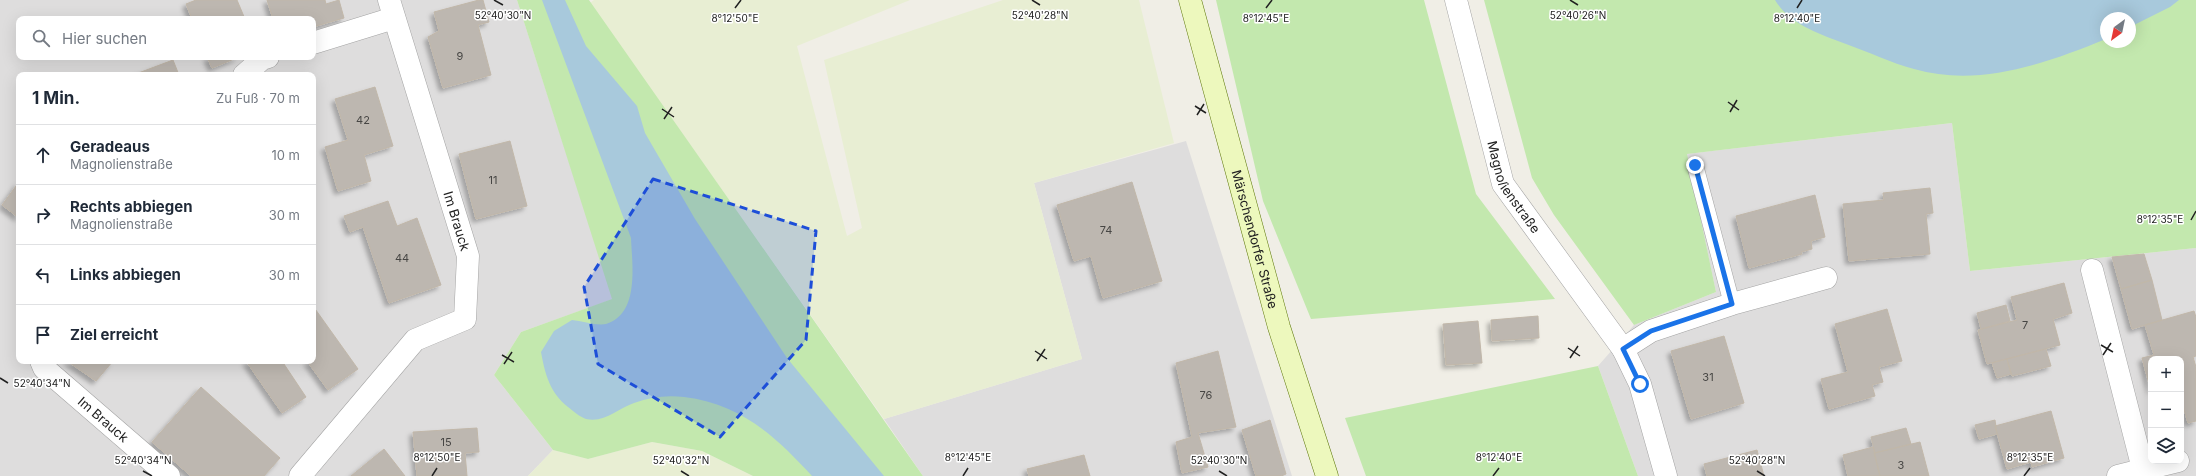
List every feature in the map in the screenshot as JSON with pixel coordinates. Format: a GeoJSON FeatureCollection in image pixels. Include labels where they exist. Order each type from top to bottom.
{"type":"FeatureCollection","features":[{"type":"Feature","properties":{"kind":"street","name":"Märschendorfer Straße"},"geometry":{"type":"LineString","coordinates":[[1190,0],[1279,327],[1327,476]]}},
{"type":"Feature","properties":{"kind":"street","name":"Magnolienstraße"},"geometry":{"type":"LineString","coordinates":[[1456,0],[1503,184],[1623,349],[1640,384],[1666,476]]}},
{"type":"Feature","properties":{"kind":"street","name":"Im Brauck"},"geometry":{"type":"LineString","coordinates":[[300,476],[415,340],[465,319],[468,256],[392,9],[316,42]]}},
{"type":"Feature","properties":{"kind":"street"},"geometry":{"type":"LineString","coordinates":[[247,72],[261,60]]}},
{"type":"Feature","properties":{"kind":"street"},"geometry":{"type":"LineString","coordinates":[[2092,270],[2143,469]]}},
{"type":"Feature","properties":{"kind":"street"},"geometry":{"type":"LineString","coordinates":[[1623,349],[1651,331],[1732,304],[1826,278]]}},
{"type":"Feature","properties":{"kind":"street","name":"Im Brauck"},"geometry":{"type":"LineString","coordinates":[[42,364],[44,368],[169,476]]}},
{"type":"Feature","properties":{"kind":"street"},"geometry":{"type":"LineString","coordinates":[[2184,460],[2196,457]]}},
{"type":"Feature","properties":{"kind":"street"},"geometry":{"type":"LineString","coordinates":[[2118,476],[2166,464]]}},
{"type":"Feature","properties":{"kind":"lane"},"geometry":{"type":"LineString","coordinates":[[1695,165],[1732,304]]}},
{"type":"Feature","properties":{"kind":"highlighted area"},"geometry":{"type":"Polygon","coordinates":[[[653,179],[816,231],[806,340],[720,437],[598,364],[584,287],[653,179]]]}},
{"type":"Feature","properties":{"kind":"shaded area"},"geometry":{"type":"Polygon","coordinates":[[[0,0],[517,0],[613,299],[521,332],[494,375],[553,450],[528,476],[0,476],[0,0]]]}},
{"type":"Feature","properties":{"kind":"shaded area"},"geometry":{"type":"Polygon","coordinates":[[[1952,123],[1970,271],[2196,248],[2196,476],[1638,476],[1598,366],[1634,325],[1716,292],[1686,154],[1952,123]]]}},
{"type":"Feature","properties":{"kind":"shaded area"},"geometry":{"type":"Polygon","coordinates":[[[1186,141],[1292,476],[923,476],[884,419],[1082,359],[1034,183],[1186,141]]]}},
{"type":"Feature","properties":{"kind":"green space"},"geometry":{"type":"Polygon","coordinates":[[[517,0],[589,0],[923,476],[753,476],[702,451],[652,442],[588,459],[553,450],[494,375],[521,332],[612,299],[517,0]]]}},
{"type":"Feature","properties":{"kind":"green space"},"geometry":{"type":"Polygon","coordinates":[[[594,0],[910,0],[797,46],[847,236],[862,228],[824,60],[1003,0],[1139,0],[1174,143],[1034,183],[1082,359],[884,419],[590,3],[594,0]]]}},
{"type":"Feature","properties":{"kind":"green space"},"geometry":{"type":"Polygon","coordinates":[[[1216,0],[1424,0],[1476,194],[1555,299],[1311,319],[1263,201],[1216,0]]]}},
{"type":"Feature","properties":{"kind":"green space"},"geometry":{"type":"Polygon","coordinates":[[[1484,0],[2196,0],[2196,248],[1970,271],[1952,123],[1687,154],[1716,292],[1634,325],[1554,215],[1532,178],[1484,0]]]}},
{"type":"Feature","properties":{"kind":"green space"},"geometry":{"type":"Polygon","coordinates":[[[1598,366],[1638,476],[1366,476],[1345,418],[1598,366]]]}},
{"type":"Feature","properties":{"kind":"green space"},"geometry":{"type":"Polygon","coordinates":[[[652,442],[702,451],[753,476],[528,476],[553,450],[588,459],[652,442]]]}},
{"type":"Feature","properties":{"kind":"water"},"geometry":{"type":"Polygon","coordinates":[[[542,0],[565,0],[586,46],[637,106],[645,133],[695,219],[787,358],[884,476],[812,476],[770,435],[756,424],[723,407],[704,401],[677,396],[646,399],[634,403],[611,415],[593,420],[586,419],[579,415],[562,402],[557,396],[549,382],[544,368],[541,352],[554,331],[572,320],[594,324],[606,324],[617,318],[624,310],[629,299],[632,287],[632,261],[631,238],[542,0]]]}},
{"type":"Feature","properties":{"kind":"water"},"geometry":{"type":"Polygon","coordinates":[[[1775,0],[2179,0],[2170,7],[2136,24],[2136,12],[2100,12],[2100,41],[2036,64],[1988,74],[1963,76],[1938,74],[1905,67],[1888,61],[1806,28],[1781,9],[1775,0]]]}},
{"type":"Feature","properties":{"kind":"building"},"geometry":{"type":"Polygon","coordinates":[[[196,0],[237,0],[244,16],[191,16],[186,4],[196,0]]]}},
{"type":"Feature","properties":{"kind":"building"},"geometry":{"type":"Polygon","coordinates":[[[267,0],[325,0],[326,4],[339,0],[344,18],[316,26],[316,16],[272,16],[267,0]]]}},
{"type":"Feature","properties":{"kind":"building"},"geometry":{"type":"Polygon","coordinates":[[[483,0],[489,22],[478,25],[491,75],[443,88],[428,37],[439,31],[434,12],[483,0]]]}},
{"type":"Feature","properties":{"kind":"building"},"geometry":{"type":"Polygon","coordinates":[[[173,60],[178,72],[141,72],[173,60]]]}},
{"type":"Feature","properties":{"kind":"building"},"geometry":{"type":"Polygon","coordinates":[[[208,60],[232,60],[212,68],[208,60]]]}},
{"type":"Feature","properties":{"kind":"building"},"geometry":{"type":"Polygon","coordinates":[[[375,87],[393,146],[364,155],[371,181],[338,191],[325,147],[348,140],[335,99],[375,87]]]}},
{"type":"Feature","properties":{"kind":"building"},"geometry":{"type":"Polygon","coordinates":[[[510,141],[527,206],[476,219],[459,154],[510,141]]]}},
{"type":"Feature","properties":{"kind":"building"},"geometry":{"type":"Polygon","coordinates":[[[1132,182],[1162,281],[1103,298],[1091,256],[1074,261],[1057,205],[1132,182]]]}},
{"type":"Feature","properties":{"kind":"building"},"geometry":{"type":"Polygon","coordinates":[[[16,186],[16,216],[2,205],[16,186]]]}},
{"type":"Feature","properties":{"kind":"building"},"geometry":{"type":"Polygon","coordinates":[[[1930,188],[1933,213],[1926,214],[1930,254],[1849,261],[1843,204],[1884,200],[1883,193],[1930,188]]]}},
{"type":"Feature","properties":{"kind":"building"},"geometry":{"type":"Polygon","coordinates":[[[1815,195],[1825,237],[1811,241],[1812,249],[1801,252],[1802,254],[1749,268],[1736,216],[1815,195]]]}},
{"type":"Feature","properties":{"kind":"building"},"geometry":{"type":"Polygon","coordinates":[[[388,201],[397,226],[417,218],[441,285],[389,303],[363,227],[350,232],[344,216],[388,201]]]}},
{"type":"Feature","properties":{"kind":"building"},"geometry":{"type":"Polygon","coordinates":[[[2144,254],[2152,280],[2121,289],[2112,257],[2144,254]]]}},
{"type":"Feature","properties":{"kind":"building"},"geometry":{"type":"Polygon","coordinates":[[[2152,280],[2162,320],[2132,329],[2121,289],[2152,280]]]}},
{"type":"Feature","properties":{"kind":"building"},"geometry":{"type":"Polygon","coordinates":[[[2064,283],[2072,313],[2053,319],[2060,345],[1987,364],[1978,330],[2017,320],[2011,297],[2064,283]]]}},
{"type":"Feature","properties":{"kind":"building"},"geometry":{"type":"Polygon","coordinates":[[[2006,305],[2010,321],[1981,329],[1977,313],[2006,305]]]}},
{"type":"Feature","properties":{"kind":"building"},"geometry":{"type":"Polygon","coordinates":[[[1887,309],[1902,361],[1879,367],[1883,382],[1872,385],[1875,396],[1829,409],[1821,379],[1848,372],[1835,324],[1887,309]]]}},
{"type":"Feature","properties":{"kind":"building"},"geometry":{"type":"Polygon","coordinates":[[[316,310],[358,369],[328,390],[309,364],[316,364],[316,310]]]}},
{"type":"Feature","properties":{"kind":"building"},"geometry":{"type":"Polygon","coordinates":[[[2194,311],[2196,317],[2196,356],[2193,357],[2196,367],[2196,421],[2188,423],[2184,409],[2184,356],[2150,356],[2154,355],[2145,325],[2194,311]]]}},
{"type":"Feature","properties":{"kind":"building"},"geometry":{"type":"Polygon","coordinates":[[[1538,316],[1539,338],[1492,341],[1491,320],[1538,316]]]}},
{"type":"Feature","properties":{"kind":"building"},"geometry":{"type":"Polygon","coordinates":[[[1478,321],[1482,363],[1446,365],[1443,324],[1478,321]]]}},
{"type":"Feature","properties":{"kind":"building"},"geometry":{"type":"Polygon","coordinates":[[[1724,336],[1744,403],[1691,419],[1671,351],[1724,336]]]}},
{"type":"Feature","properties":{"kind":"building"},"geometry":{"type":"Polygon","coordinates":[[[2046,349],[2051,366],[2012,376],[2007,359],[2046,349]]]}},
{"type":"Feature","properties":{"kind":"building"},"geometry":{"type":"Polygon","coordinates":[[[1218,351],[1236,427],[1198,433],[1208,467],[1182,473],[1176,442],[1192,437],[1176,363],[1218,351]]]}},
{"type":"Feature","properties":{"kind":"building"},"geometry":{"type":"Polygon","coordinates":[[[2148,356],[2148,380],[2142,358],[2148,356]]]}},
{"type":"Feature","properties":{"kind":"building"},"geometry":{"type":"Polygon","coordinates":[[[2007,359],[2011,374],[1997,378],[1992,363],[2007,359]]]}},
{"type":"Feature","properties":{"kind":"building"},"geometry":{"type":"Polygon","coordinates":[[[71,364],[110,364],[96,381],[71,364]]]}},
{"type":"Feature","properties":{"kind":"building"},"geometry":{"type":"Polygon","coordinates":[[[248,364],[284,364],[306,397],[282,413],[248,364]]]}},
{"type":"Feature","properties":{"kind":"building"},"geometry":{"type":"Polygon","coordinates":[[[201,387],[280,458],[264,476],[191,476],[152,442],[201,387]]]}},
{"type":"Feature","properties":{"kind":"building"},"geometry":{"type":"Polygon","coordinates":[[[2051,411],[2064,458],[2032,467],[2031,462],[2007,469],[1995,426],[2051,411]]]}},
{"type":"Feature","properties":{"kind":"building"},"geometry":{"type":"Polygon","coordinates":[[[1270,420],[1286,474],[1281,476],[1256,476],[1242,430],[1270,420]]]}},
{"type":"Feature","properties":{"kind":"building"},"geometry":{"type":"Polygon","coordinates":[[[1995,420],[1997,434],[1979,439],[1975,425],[1995,420]]]}},
{"type":"Feature","properties":{"kind":"building"},"geometry":{"type":"Polygon","coordinates":[[[477,428],[479,452],[465,453],[467,476],[417,476],[413,432],[477,428]]]}},
{"type":"Feature","properties":{"kind":"building"},"geometry":{"type":"Polygon","coordinates":[[[1906,428],[1911,444],[1875,453],[1871,437],[1906,428]]]}},
{"type":"Feature","properties":{"kind":"building"},"geometry":{"type":"Polygon","coordinates":[[[1920,442],[1929,476],[1880,476],[1874,453],[1920,442]]]}},
{"type":"Feature","properties":{"kind":"building"},"geometry":{"type":"Polygon","coordinates":[[[1873,447],[1880,476],[1848,476],[1843,455],[1873,447]]]}},
{"type":"Feature","properties":{"kind":"building"},"geometry":{"type":"Polygon","coordinates":[[[384,449],[405,476],[351,476],[384,449]]]}},
{"type":"Feature","properties":{"kind":"building"},"geometry":{"type":"Polygon","coordinates":[[[1757,450],[1764,476],[1707,476],[1704,464],[1757,450]]]}},
{"type":"Feature","properties":{"kind":"building"},"geometry":{"type":"Polygon","coordinates":[[[1084,455],[1090,476],[1029,476],[1027,469],[1084,455]]]}},
{"type":"Feature","properties":{"kind":"route"},"geometry":{"type":"LineString","coordinates":[[1640,384],[1623,349],[1651,331],[1732,304],[1695,165]]}}]}
